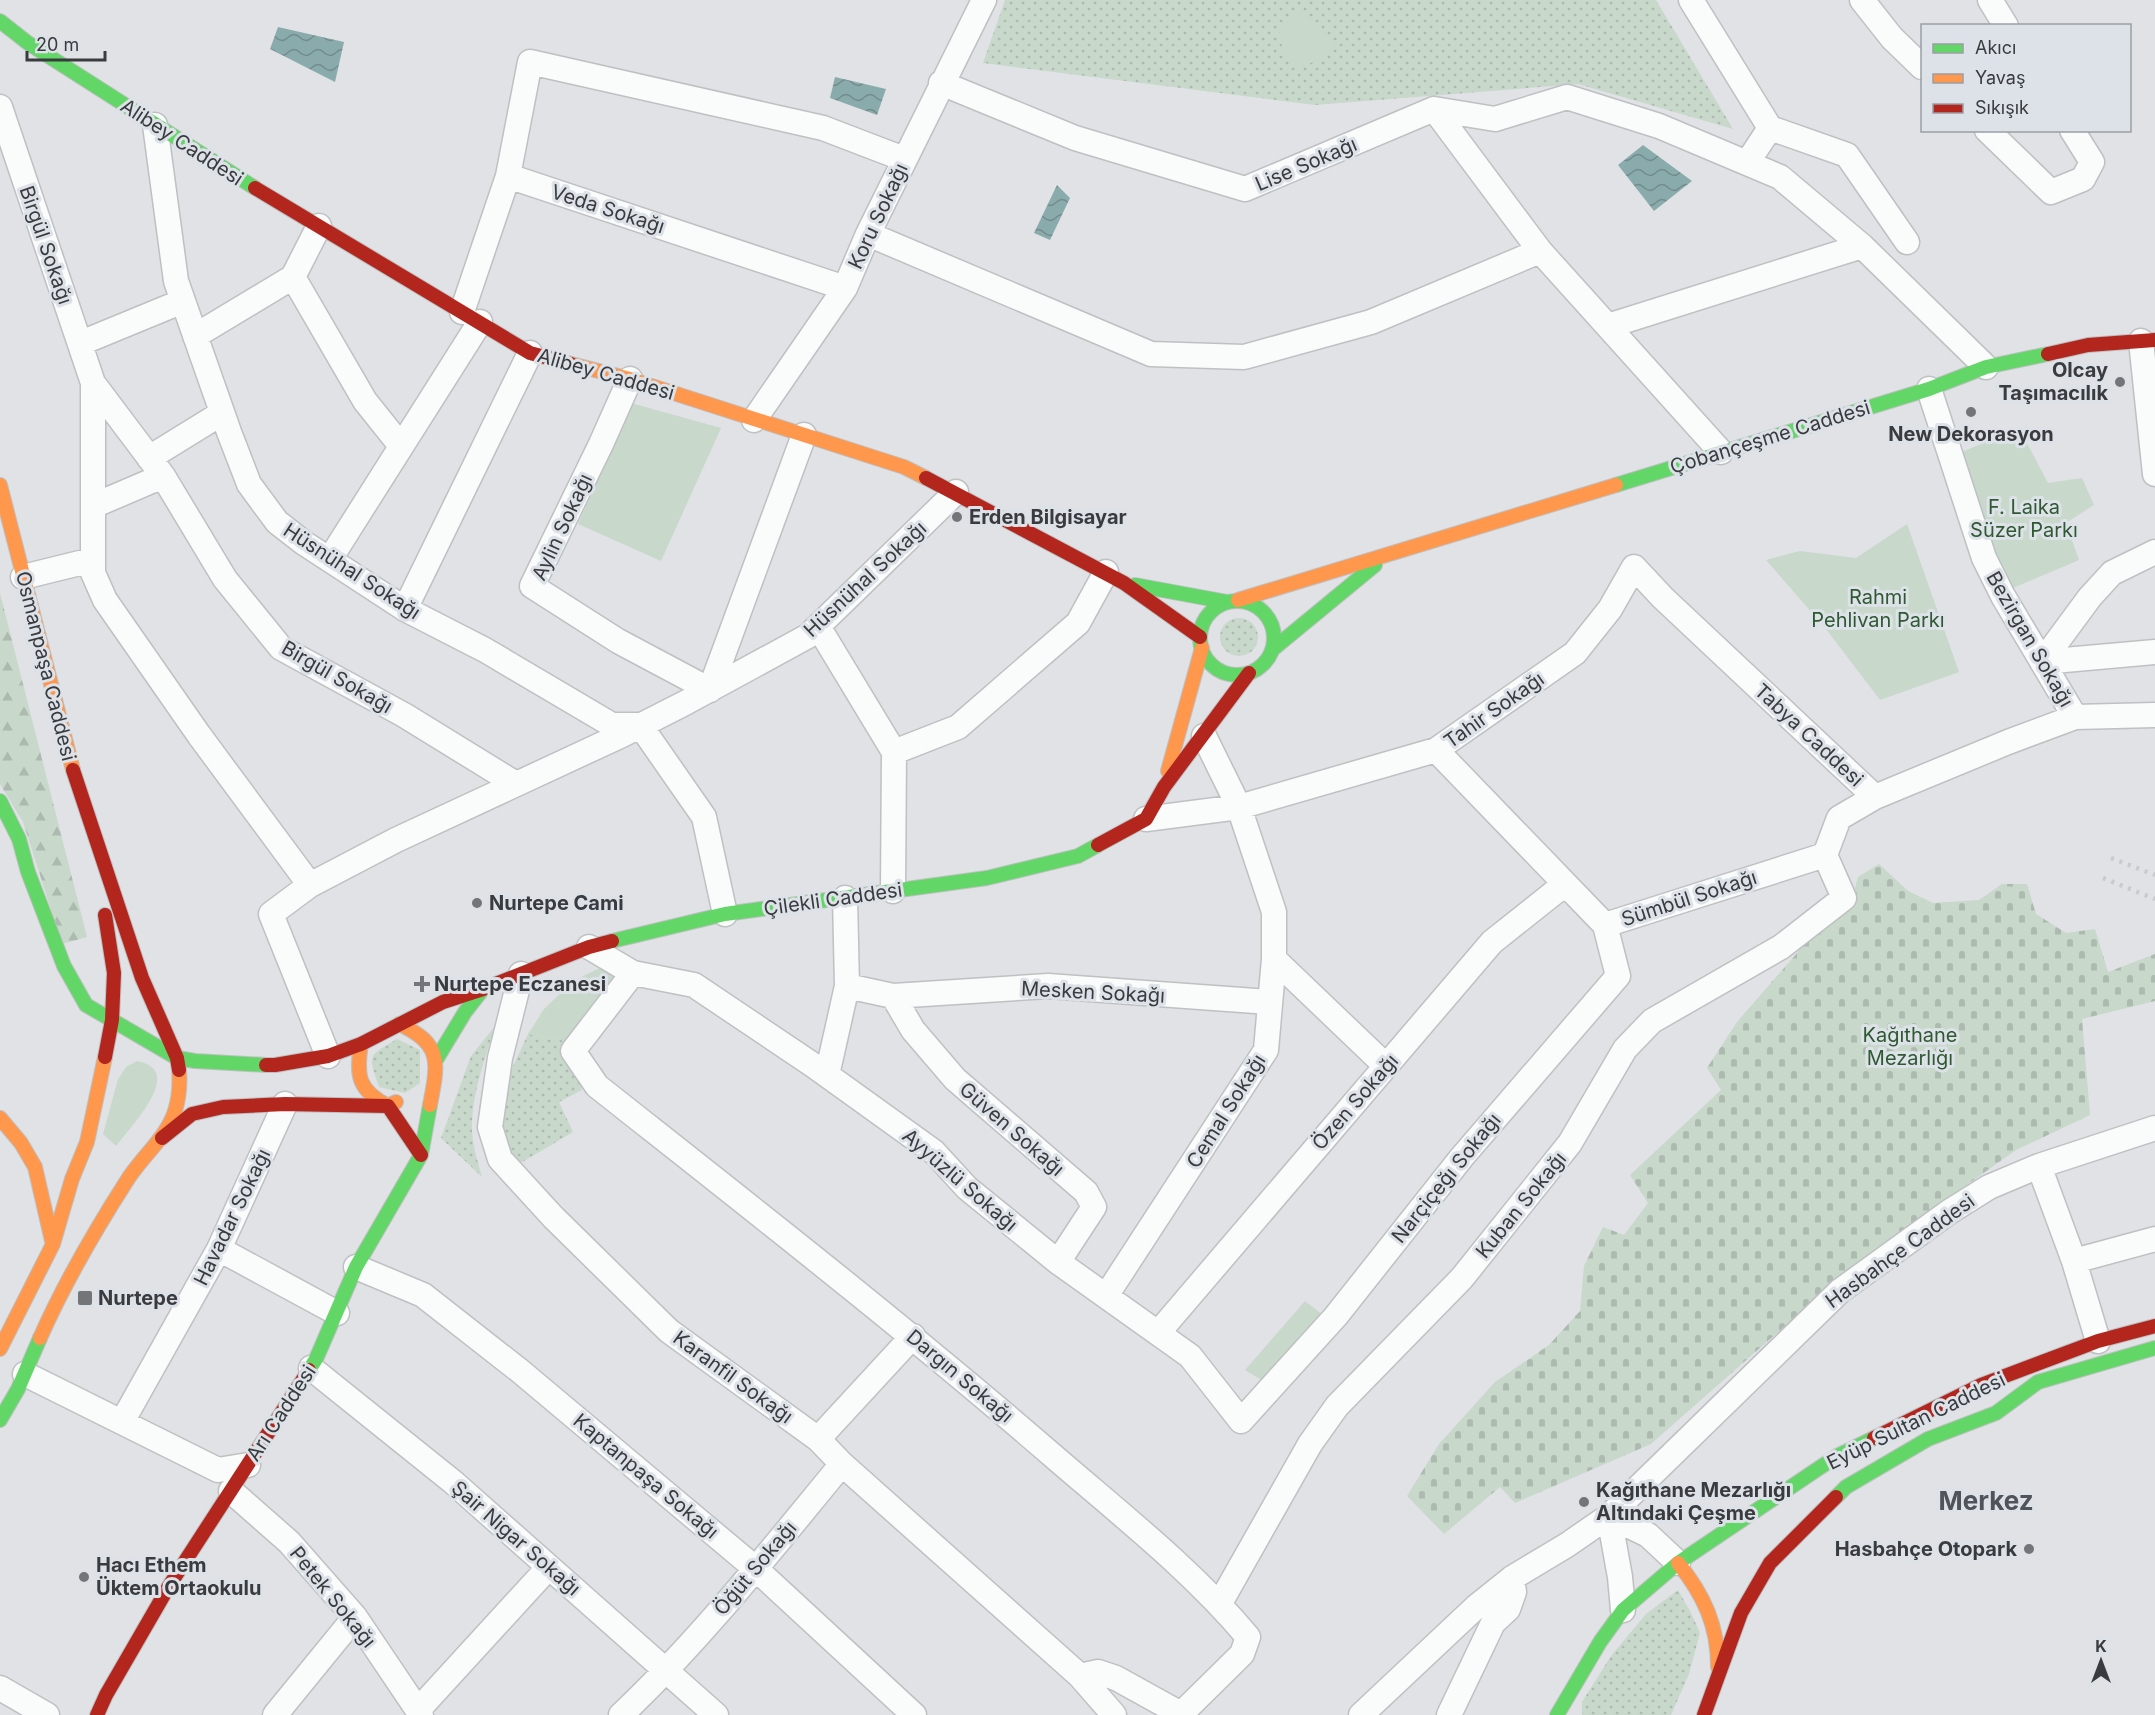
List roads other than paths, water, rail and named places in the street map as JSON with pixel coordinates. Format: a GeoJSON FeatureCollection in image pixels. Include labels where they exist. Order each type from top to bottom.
{"type":"FeatureCollection","features":[{"type":"Feature","properties":{"kind":"street","name":"Koru Sokağı"},"geometry":{"type":"LineString","coordinates":[[754,420],[845,288],[904,159],[984,0]]}},
{"type":"Feature","properties":{"kind":"street"},"geometry":{"type":"LineString","coordinates":[[1691,0],[1770,128],[1847,155],[1907,242]]}},
{"type":"Feature","properties":{"kind":"street"},"geometry":{"type":"LineString","coordinates":[[1862,0],[1892,38],[1921,65]]}},
{"type":"Feature","properties":{"kind":"street"},"geometry":{"type":"LineString","coordinates":[[1990,0],[2005,24]]}},
{"type":"Feature","properties":{"kind":"street","name":"Alibey Caddesi"},"geometry":{"type":"LineString","coordinates":[[0,21],[28,43],[235,176],[530,353],[630,379],[904,467],[956,492],[1115,577],[1201,643]]}},
{"type":"Feature","properties":{"kind":"street"},"geometry":{"type":"LineString","coordinates":[[330,559],[401,446],[471,317],[508,176],[530,62],[823,128],[904,159]]}},
{"type":"Feature","properties":{"kind":"street","name":"Lise Sokağı"},"geometry":{"type":"LineString","coordinates":[[941,83],[1075,138],[1245,189],[1434,109]]}},
{"type":"Feature","properties":{"kind":"street"},"geometry":{"type":"LineString","coordinates":[[1434,109],[1496,119],[1567,98],[1659,126],[1780,177],[1862,246],[1986,367]]}},
{"type":"Feature","properties":{"kind":"street","name":"Birgül Sokağı"},"geometry":{"type":"LineString","coordinates":[[0,106],[93,382],[93,573],[105,600],[199,735],[310,885]]}},
{"type":"Feature","properties":{"kind":"street"},"geometry":{"type":"LineString","coordinates":[[1434,109],[1540,251],[1721,452]]}},
{"type":"Feature","properties":{"kind":"street","name":"Hüsnühal Sokağı"},"geometry":{"type":"LineString","coordinates":[[155,125],[176,281],[249,484],[277,522],[405,609],[484,650],[612,725],[640,725]]}},
{"type":"Feature","properties":{"kind":"street"},"geometry":{"type":"LineString","coordinates":[[1747,163],[1770,128]]}},
{"type":"Feature","properties":{"kind":"street"},"geometry":{"type":"LineString","coordinates":[[1989,132],[2051,192],[2083,179],[2092,162],[2073,132]]}},
{"type":"Feature","properties":{"kind":"street","name":"Veda Sokağı"},"geometry":{"type":"LineString","coordinates":[[508,176],[845,288]]}},
{"type":"Feature","properties":{"kind":"street"},"geometry":{"type":"LineString","coordinates":[[195,336],[293,277],[319,226]]}},
{"type":"Feature","properties":{"kind":"street"},"geometry":{"type":"LineString","coordinates":[[868,234],[1151,354],[1244,357],[1371,322],[1540,251]]}},
{"type":"Feature","properties":{"kind":"street"},"geometry":{"type":"LineString","coordinates":[[1608,326],[1862,246]]}},
{"type":"Feature","properties":{"kind":"street"},"geometry":{"type":"LineString","coordinates":[[293,277],[365,401],[401,446]]}},
{"type":"Feature","properties":{"kind":"street"},"geometry":{"type":"LineString","coordinates":[[81,343],[183,301]]}},
{"type":"Feature","properties":{"kind":"street"},"geometry":{"type":"LineString","coordinates":[[2148,341],[2155,474]]}},
{"type":"Feature","properties":{"kind":"street","name":"Çobançeşme Caddesi"},"geometry":{"type":"LineString","coordinates":[[1232,601],[1929,389],[1986,367],[2088,345],[2148,341]]}},
{"type":"Feature","properties":{"kind":"street"},"geometry":{"type":"LineString","coordinates":[[405,609],[530,353]]}},
{"type":"Feature","properties":{"kind":"street","name":"Aylin Sokağı"},"geometry":{"type":"LineString","coordinates":[[630,379],[532,586],[618,641],[710,690]]}},
{"type":"Feature","properties":{"kind":"street","name":"Birgül Sokağı"},"geometry":{"type":"LineString","coordinates":[[93,382],[156,467],[225,579],[281,648],[404,715],[516,784]]}},
{"type":"Feature","properties":{"kind":"street","name":"Bezirgan Sokağı"},"geometry":{"type":"LineString","coordinates":[[1929,389],[1984,558],[2075,717]]}},
{"type":"Feature","properties":{"kind":"street"},"geometry":{"type":"LineString","coordinates":[[93,506],[156,467],[222,413]]}},
{"type":"Feature","properties":{"kind":"street"},"geometry":{"type":"LineString","coordinates":[[710,690],[804,435]]}},
{"type":"Feature","properties":{"kind":"street","name":"Osmanpaşa Caddesi"},"geometry":{"type":"LineString","coordinates":[[0,485],[69,760],[142,978],[177,1058]]}},
{"type":"Feature","properties":{"kind":"street","name":"Hüsnühal Sokağı"},"geometry":{"type":"LineString","coordinates":[[328,1056],[271,914],[310,885],[396,840],[640,725],[710,690],[808,636],[819,628],[956,492]]}},
{"type":"Feature","properties":{"kind":"street"},"geometry":{"type":"LineString","coordinates":[[2042,662],[2090,597],[2112,573],[2155,552]]}},
{"type":"Feature","properties":{"kind":"street","name":"Çobançeşme Caddesi"},"geometry":{"type":"LineString","coordinates":[[1272,649],[1388,554]]}},
{"type":"Feature","properties":{"kind":"street"},"geometry":{"type":"LineString","coordinates":[[23,577],[92,560]]}},
{"type":"Feature","properties":{"kind":"street","name":"Tahir Sokağı"},"geometry":{"type":"LineString","coordinates":[[1146,819],[1239,807],[1436,750],[1575,653],[1610,609],[1634,567]]}},
{"type":"Feature","properties":{"kind":"street","name":"Tabya Caddesi"},"geometry":{"type":"LineString","coordinates":[[1634,567],[1663,598],[1875,797],[2075,717],[2155,715]]}},
{"type":"Feature","properties":{"kind":"street"},"geometry":{"type":"LineString","coordinates":[[894,752],[958,727],[1078,623],[1115,577]]}},
{"type":"Feature","properties":{"kind":"street","name":"Alibey Caddesi"},"geometry":{"type":"LineString","coordinates":[[1115,577],[1232,601]]}},
{"type":"Feature","properties":{"kind":"street"},"geometry":{"type":"LineString","coordinates":[[1164,788],[1201,643],[1202,625],[1208,615],[1216,607],[1232,601],[1250,603],[1260,608],[1268,616],[1275,638],[1267,659],[1259,668],[1237,675],[1226,673],[1215,667],[1207,659],[1201,643]]}},
{"type":"Feature","properties":{"kind":"street"},"geometry":{"type":"LineString","coordinates":[[819,628],[894,752],[893,891]]}},
{"type":"Feature","properties":{"kind":"street"},"geometry":{"type":"LineString","coordinates":[[2042,662],[2155,652]]}},
{"type":"Feature","properties":{"kind":"street"},"geometry":{"type":"LineString","coordinates":[[1146,819],[1164,788],[1249,673]]}},
{"type":"Feature","properties":{"kind":"street"},"geometry":{"type":"LineString","coordinates":[[640,725],[704,817],[725,914]]}},
{"type":"Feature","properties":{"kind":"street","name":"Cemal Sokağı"},"geometry":{"type":"LineString","coordinates":[[1106,1296],[1266,1050],[1274,959],[1274,912],[1239,807],[1204,736]]}},
{"type":"Feature","properties":{"kind":"street","name":"Sümbül Sokağı"},"geometry":{"type":"LineString","coordinates":[[1436,750],[1605,925],[1825,855]]}},
{"type":"Feature","properties":{"kind":"street"},"geometry":{"type":"LineString","coordinates":[[1825,855],[1839,818],[1875,797]]}},
{"type":"Feature","properties":{"kind":"street"},"geometry":{"type":"LineString","coordinates":[[0,801],[18,839],[28,873],[64,966],[86,1005],[177,1058],[180,1079],[175,1111],[159,1141]]}},
{"type":"Feature","properties":{"kind":"street","name":"Osmanpaşa Caddesi"},"geometry":{"type":"LineString","coordinates":[[0,1349],[53,1244],[72,1179],[87,1142],[110,1038],[114,973],[87,810]]}},
{"type":"Feature","properties":{"kind":"street","name":"Çilekli Caddesi"},"geometry":{"type":"LineString","coordinates":[[177,1058],[275,1065],[328,1056],[361,1044],[443,1002],[483,989],[589,947],[725,914],[987,878],[1078,856],[1146,819]]}},
{"type":"Feature","properties":{"kind":"street"},"geometry":{"type":"LineString","coordinates":[[6,849],[12,852],[28,873]]}},
{"type":"Feature","properties":{"kind":"street","name":"Kuban Sokağı"},"geometry":{"type":"LineString","coordinates":[[1220,1604],[1310,1443],[1337,1406],[1462,1278],[1570,1143],[1625,1049],[1653,1021],[1781,947],[1844,898],[1825,855]]}},
{"type":"Feature","properties":{"kind":"street","name":"Özen Sokağı"},"geometry":{"type":"LineString","coordinates":[[1158,1333],[1492,942],[1565,884]]}},
{"type":"Feature","properties":{"kind":"street"},"geometry":{"type":"LineString","coordinates":[[827,1075],[847,986],[845,898]]}},
{"type":"Feature","properties":{"kind":"street","name":"Narçiçeğı Sokağı"},"geometry":{"type":"LineString","coordinates":[[1241,1421],[1336,1316],[1461,1157],[1618,976],[1605,925]]}},
{"type":"Feature","properties":{"kind":"street","name":"Ayyüzlü Sokağı"},"geometry":{"type":"LineString","coordinates":[[589,947],[633,973],[694,984],[934,1152],[967,1188],[1058,1262],[1190,1356],[1241,1421]]}},
{"type":"Feature","properties":{"kind":"street"},"geometry":{"type":"LineString","coordinates":[[1274,959],[1386,1066]]}},
{"type":"Feature","properties":{"kind":"street","name":"Dargın Sokağı"},"geometry":{"type":"LineString","coordinates":[[633,973],[573,1051],[597,1086],[913,1336],[1122,1515],[1220,1604],[1248,1637],[1242,1654],[1181,1714],[1116,1678],[1098,1672],[1080,1676]]}},
{"type":"Feature","properties":{"kind":"street","name":"Karanfil Sokağı"},"geometry":{"type":"LineString","coordinates":[[521,974],[500,1058],[490,1128],[500,1159],[552,1217],[669,1331],[818,1439],[842,1464],[1080,1676],[1114,1715]]}},
{"type":"Feature","properties":{"kind":"street","name":"Mesken Sokağı"},"geometry":{"type":"LineString","coordinates":[[847,986],[893,996],[1048,986],[1269,1002]]}},
{"type":"Feature","properties":{"kind":"street"},"geometry":{"type":"LineString","coordinates":[[436,1060],[465,1012],[483,989]]}},
{"type":"Feature","properties":{"kind":"street","name":"Güven Sokağı"},"geometry":{"type":"LineString","coordinates":[[893,996],[913,1030],[955,1079],[1086,1192],[1094,1207],[1058,1262]]}},
{"type":"Feature","properties":{"kind":"street"},"geometry":{"type":"LineString","coordinates":[[399,1024],[415,1031],[425,1039],[436,1060],[436,1072],[421,1155]]}},
{"type":"Feature","properties":{"kind":"street"},"geometry":{"type":"LineString","coordinates":[[361,1044],[357,1065],[359,1079],[365,1091],[375,1100],[388,1106],[421,1155]]}},
{"type":"Feature","properties":{"kind":"street"},"geometry":{"type":"LineString","coordinates":[[0,1420],[25,1374],[57,1301],[122,1178],[159,1141],[192,1114],[223,1107],[285,1104],[388,1106],[433,1084]]}},
{"type":"Feature","properties":{"kind":"street","name":"Havadar Sokağı"},"geometry":{"type":"LineString","coordinates":[[122,1422],[219,1249],[285,1104]]}},
{"type":"Feature","properties":{"kind":"street"},"geometry":{"type":"LineString","coordinates":[[0,1118],[21,1143],[35,1167],[53,1244]]}},
{"type":"Feature","properties":{"kind":"street","name":"Hasbahçe Caddesi"},"geometry":{"type":"LineString","coordinates":[[1513,1585],[1552,1565],[1567,1545],[1609,1516],[1840,1290],[1949,1212],[1989,1187],[2039,1166],[2155,1128]]}},
{"type":"Feature","properties":{"kind":"street"},"geometry":{"type":"LineString","coordinates":[[87,1142],[96,1159]]}},
{"type":"Feature","properties":{"kind":"street","name":"Arı Caddesi"},"geometry":{"type":"LineString","coordinates":[[97,1715],[106,1695],[169,1586],[311,1368],[356,1267],[421,1155]]}},
{"type":"Feature","properties":{"kind":"street"},"geometry":{"type":"LineString","coordinates":[[2039,1166],[2074,1261],[2098,1341]]}},
{"type":"Feature","properties":{"kind":"street"},"geometry":{"type":"LineString","coordinates":[[2074,1261],[2155,1239]]}},
{"type":"Feature","properties":{"kind":"street"},"geometry":{"type":"LineString","coordinates":[[219,1249],[337,1313]]}},
{"type":"Feature","properties":{"kind":"street","name":"Kaptanpaşa Sokağı"},"geometry":{"type":"LineString","coordinates":[[356,1267],[423,1295],[520,1371],[756,1569],[914,1715]]}},
{"type":"Feature","properties":{"kind":"street","name":"Eyüp Sultan Caddesi"},"geometry":{"type":"LineString","coordinates":[[1557,1715],[1600,1642],[1623,1610],[1678,1563],[1836,1456],[1981,1385],[2098,1341],[2155,1326]]}},
{"type":"Feature","properties":{"kind":"street"},"geometry":{"type":"LineString","coordinates":[[818,1439],[913,1336]]}},
{"type":"Feature","properties":{"kind":"street","name":"Eyüp Sultan Caddesi"},"geometry":{"type":"LineString","coordinates":[[1704,1715],[1741,1613],[1770,1563],[1846,1487],[1928,1439],[1996,1413],[2038,1383],[2155,1348]]}},
{"type":"Feature","properties":{"kind":"street","name":"Şair Nigar Sokağı"},"geometry":{"type":"LineString","coordinates":[[311,1368],[453,1482],[716,1715]]}},
{"type":"Feature","properties":{"kind":"street"},"geometry":{"type":"LineString","coordinates":[[25,1374],[218,1470],[248,1465]]}},
{"type":"Feature","properties":{"kind":"street","name":"Öğüt Sokağı"},"geometry":{"type":"LineString","coordinates":[[621,1715],[667,1671],[756,1569],[842,1464]]}},
{"type":"Feature","properties":{"kind":"street","name":"Petek Sokağı"},"geometry":{"type":"LineString","coordinates":[[231,1491],[289,1542],[355,1617],[420,1712]]}},
{"type":"Feature","properties":{"kind":"street"},"geometry":{"type":"LineString","coordinates":[[1609,1516],[1648,1536],[1678,1563],[1699,1590],[1712,1614],[1718,1658],[1717,1681]]}},
{"type":"Feature","properties":{"kind":"street"},"geometry":{"type":"LineString","coordinates":[[1609,1516],[1620,1577],[1623,1610]]}},
{"type":"Feature","properties":{"kind":"street"},"geometry":{"type":"LineString","coordinates":[[420,1712],[549,1567]]}},
{"type":"Feature","properties":{"kind":"street"},"geometry":{"type":"LineString","coordinates":[[1360,1715],[1477,1606],[1513,1585]]}},
{"type":"Feature","properties":{"kind":"street"},"geometry":{"type":"LineString","coordinates":[[1380,1715],[1513,1585]]}},
{"type":"Feature","properties":{"kind":"street"},"geometry":{"type":"LineString","coordinates":[[1449,1715],[1492,1623],[1508,1609],[1513,1585]]}},
{"type":"Feature","properties":{"kind":"street"},"geometry":{"type":"LineString","coordinates":[[275,1715],[355,1617]]}},
{"type":"Feature","properties":{"kind":"street"},"geometry":{"type":"LineString","coordinates":[[0,1688],[47,1715]]}},
{"type":"Feature","properties":{"kind":"street"},"geometry":{"type":"LineString","coordinates":[[1567,1715],[1571,1690]]}},
{"type":"Feature","properties":{"kind":"water"},"geometry":{"type":"Polygon","coordinates":[[[278,27],[344,42],[335,82],[270,49],[278,27]]]}},
{"type":"Feature","properties":{"kind":"water"},"geometry":{"type":"Polygon","coordinates":[[[835,77],[886,89],[877,115],[830,98],[835,77]]]}},
{"type":"Feature","properties":{"kind":"water"},"geometry":{"type":"Polygon","coordinates":[[[1643,145],[1692,181],[1654,211],[1618,165],[1643,145]]]}},
{"type":"Feature","properties":{"kind":"water"},"geometry":{"type":"Polygon","coordinates":[[[1057,185],[1070,198],[1050,240],[1034,233],[1057,185]]]}},
{"type":"Feature","properties":{"kind":"railway"},"geometry":{"type":"LineString","coordinates":[[2111,858],[2155,875]]}},
{"type":"Feature","properties":{"kind":"railway"},"geometry":{"type":"LineString","coordinates":[[2103,878],[2155,899]]}},
{"type":"Feature","properties":{"kind":"place","name":"Olcay Taşımacılık"},"geometry":{"type":"Point","coordinates":[2120,382]}},
{"type":"Feature","properties":{"kind":"place","name":"New Dekorasyon"},"geometry":{"type":"Point","coordinates":[1971,412]}},
{"type":"Feature","properties":{"kind":"place","name":"Erden Bilgisayar"},"geometry":{"type":"Point","coordinates":[957,517]}},
{"type":"Feature","properties":{"kind":"place","name":"Nurtepe Cami"},"geometry":{"type":"Point","coordinates":[477,903]}},
{"type":"Feature","properties":{"kind":"place","name":"Nurtepe Eczanesi"},"geometry":{"type":"Point","coordinates":[422,984]}},
{"type":"Feature","properties":{"kind":"place","name":"Nurtepe"},"geometry":{"type":"Point","coordinates":[85,1298]}},
{"type":"Feature","properties":{"kind":"place","name":"Kağıthane Mezarlığı Altındaki Çeşme"},"geometry":{"type":"Point","coordinates":[1584,1502]}},
{"type":"Feature","properties":{"kind":"place","name":"Hasbahçe Otopark"},"geometry":{"type":"Point","coordinates":[2029,1549]}},
{"type":"Feature","properties":{"kind":"place","name":"Hacı Ethem Üktem Ortaokulu"},"geometry":{"type":"Point","coordinates":[84,1577]}},
{"type":"Feature","properties":{"kind":"district","name":"Merkez"},"geometry":{"type":"Point","coordinates":[1986,1500]}},
{"type":"Feature","properties":{"kind":"park label","name":"F. Laika Süzer Parkı"},"geometry":{"type":"Point","coordinates":[2024,518]}},
{"type":"Feature","properties":{"kind":"park label","name":"Rahmi Pehlivan Parkı"},"geometry":{"type":"Point","coordinates":[1878,608]}},
{"type":"Feature","properties":{"kind":"park label","name":"Kağıthane Mezarlığı"},"geometry":{"type":"Point","coordinates":[1910,1046]}}]}
